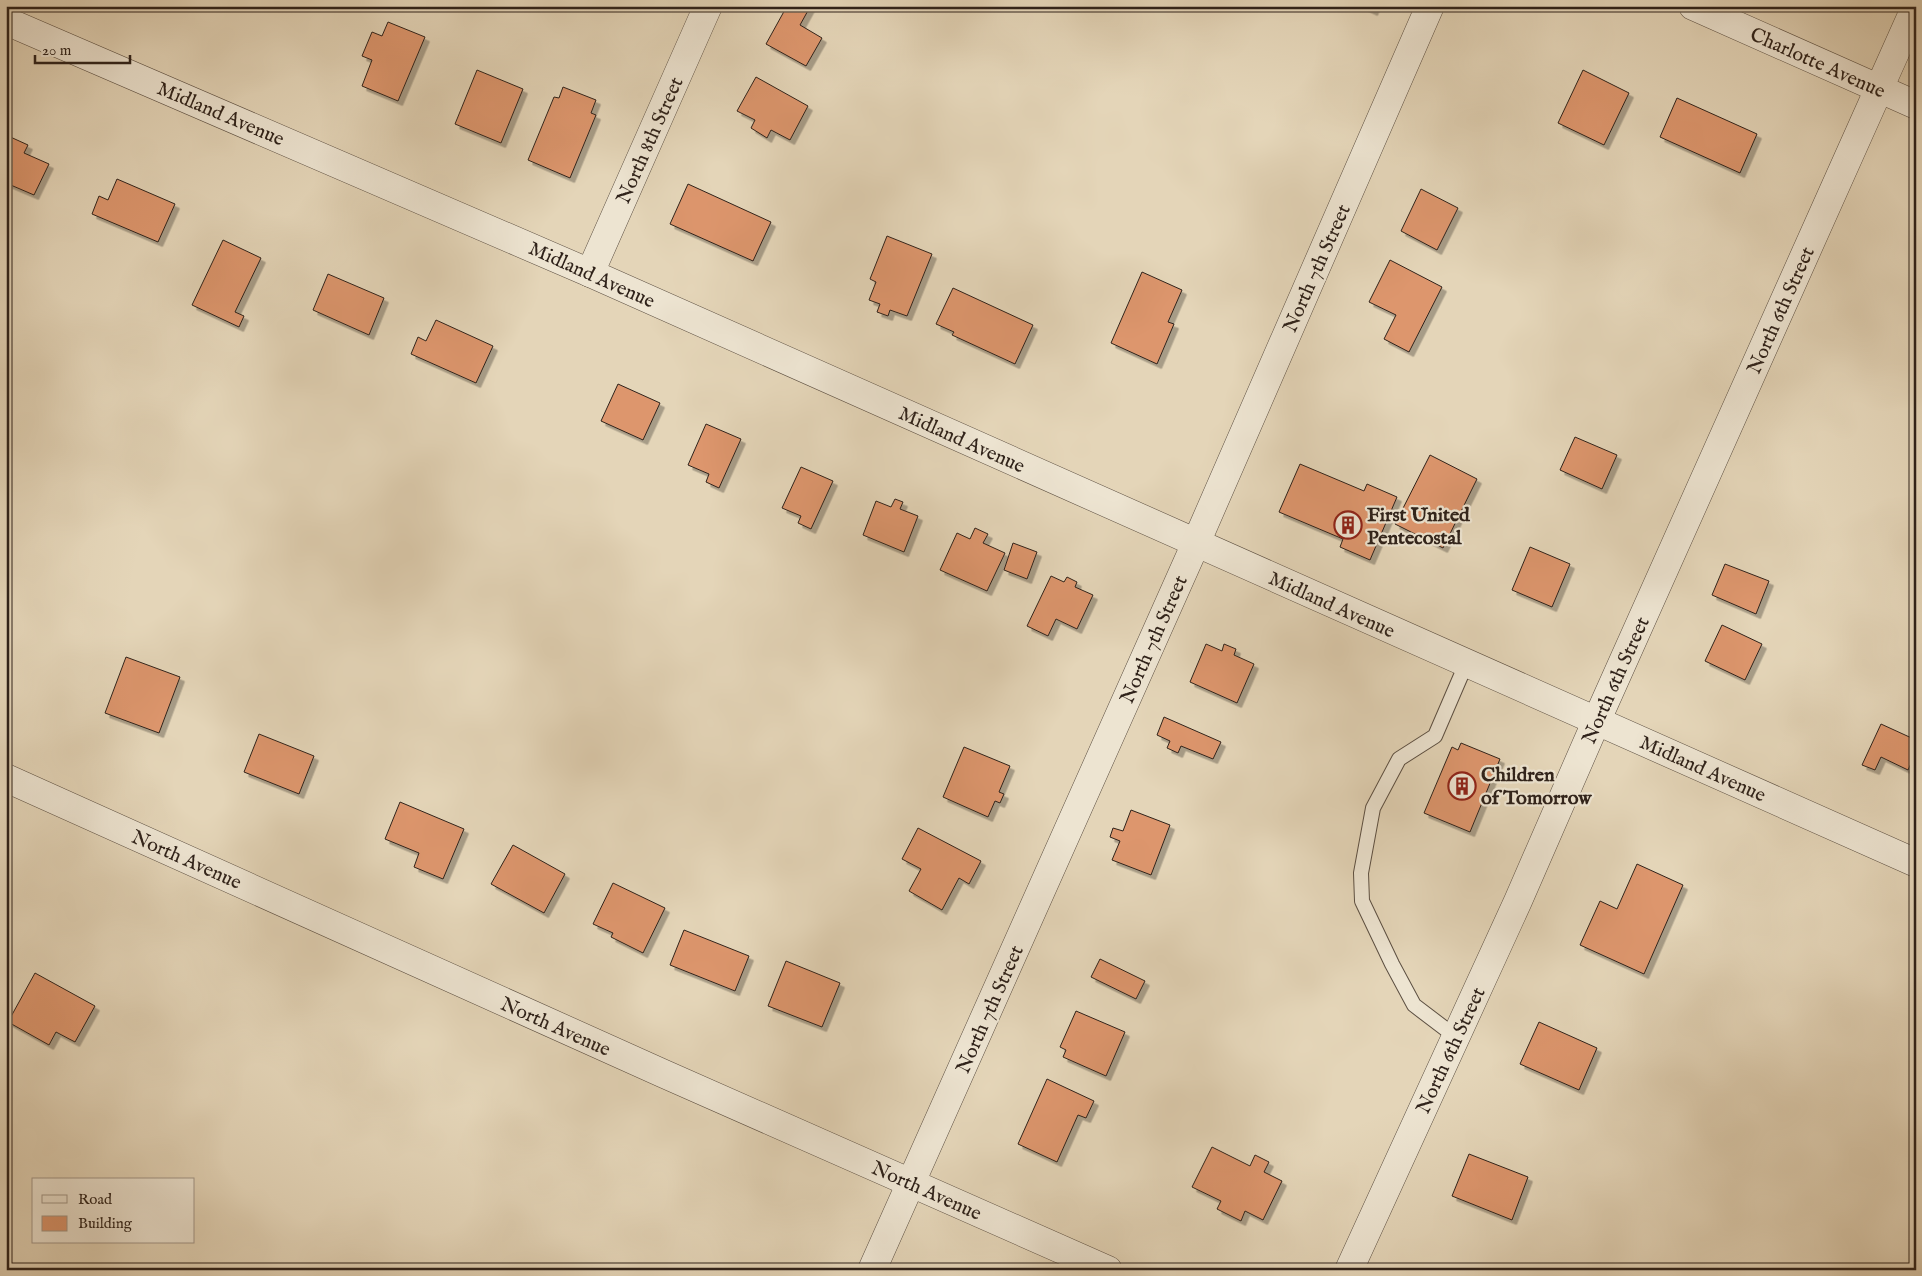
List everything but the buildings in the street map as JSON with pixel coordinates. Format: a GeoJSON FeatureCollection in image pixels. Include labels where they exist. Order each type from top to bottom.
{"type":"FeatureCollection","features":[{"type":"Feature","properties":{"kind":"street","name":"North 8th Street"},"geometry":{"type":"LineString","coordinates":[[590,273],[708,6]]}},
{"type":"Feature","properties":{"kind":"street","name":"North 7th Street"},"geometry":{"type":"LineString","coordinates":[[872,1270],[1196,543],[1430,6]]}},
{"type":"Feature","properties":{"kind":"street","name":"Charlotte Avenue"},"geometry":{"type":"LineString","coordinates":[[1693,6],[1916,105]]}},
{"type":"Feature","properties":{"kind":"street","name":"North 6th Street"},"geometry":{"type":"LineString","coordinates":[[1349,1270],[1518,901],[1916,6]]}},
{"type":"Feature","properties":{"kind":"street","name":"Midland Avenue"},"geometry":{"type":"LineString","coordinates":[[6,20],[590,273],[1916,863]]}},
{"type":"Feature","properties":{"kind":"street","name":"North Avenue"},"geometry":{"type":"LineString","coordinates":[[6,778],[1108,1270]]}},
{"type":"Feature","properties":{"kind":"lane"},"geometry":{"type":"LineString","coordinates":[[1456,1037],[1414,1005],[1362,901],[1361,872],[1373,808],[1399,759],[1435,736],[1466,664]]}},
{"type":"Feature","properties":{"kind":"place","name":"First United Pentecostal"},"geometry":{"type":"Point","coordinates":[1348,525]}},
{"type":"Feature","properties":{"kind":"place","name":"Children of Tomorrow"},"geometry":{"type":"Point","coordinates":[1462,786]}}]}
